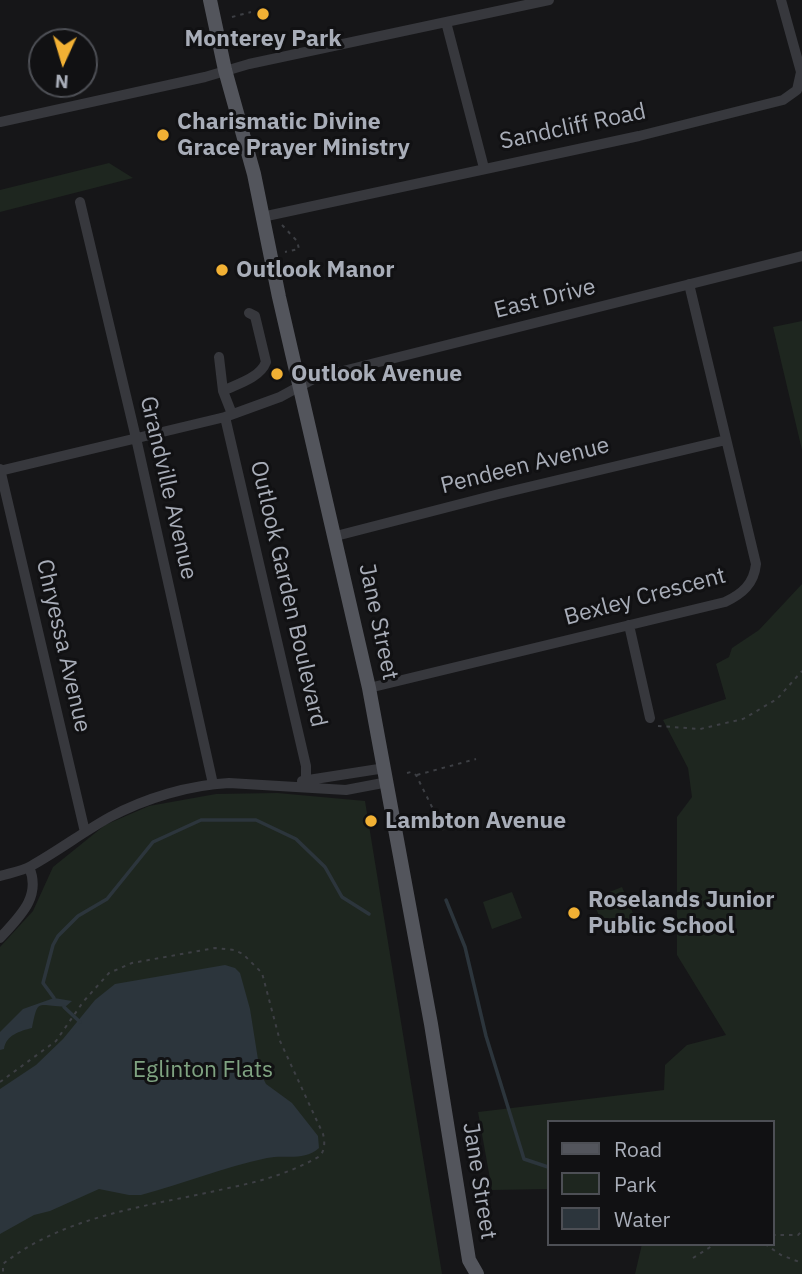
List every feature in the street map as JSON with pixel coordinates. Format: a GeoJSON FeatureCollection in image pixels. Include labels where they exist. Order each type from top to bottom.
{"type":"FeatureCollection","features":[{"type":"Feature","properties":{"kind":"main road","name":"Jane Street"},"geometry":{"type":"LineString","coordinates":[[210,0],[225,70],[250,159],[369,688],[431,1024],[468,1267],[477,1274]]}},
{"type":"Feature","properties":{"kind":"street"},"geometry":{"type":"LineString","coordinates":[[0,122],[549,0]]}},
{"type":"Feature","properties":{"kind":"street","name":"Sandcliff Road"},"geometry":{"type":"LineString","coordinates":[[262,217],[639,135],[789,98],[799,86],[801,72],[781,0]]}},
{"type":"Feature","properties":{"kind":"street"},"geometry":{"type":"LineString","coordinates":[[446,22],[484,168]]}},
{"type":"Feature","properties":{"kind":"street","name":"Grandville Avenue"},"geometry":{"type":"LineString","coordinates":[[80,202],[213,784]]}},
{"type":"Feature","properties":{"kind":"street","name":"East Drive"},"geometry":{"type":"LineString","coordinates":[[300,386],[316,378],[802,256]]}},
{"type":"Feature","properties":{"kind":"street","name":"Bexley Crescent"},"geometry":{"type":"LineString","coordinates":[[369,688],[725,602],[738,595],[751,581],[756,564],[689,284]]}},
{"type":"Feature","properties":{"kind":"street"},"geometry":{"type":"LineString","coordinates":[[223,391],[264,369],[266,362],[256,316],[249,313]]}},
{"type":"Feature","properties":{"kind":"street","name":"Outlook Garden Boulevard"},"geometry":{"type":"LineString","coordinates":[[219,357],[228,416],[306,766],[306,780]]}},
{"type":"Feature","properties":{"kind":"street"},"geometry":{"type":"LineString","coordinates":[[0,470],[228,416],[280,397],[300,386]]}},
{"type":"Feature","properties":{"kind":"street","name":"Pendeen Avenue"},"geometry":{"type":"LineString","coordinates":[[336,537],[499,494],[726,440]]}},
{"type":"Feature","properties":{"kind":"street","name":"Chryessa Avenue"},"geometry":{"type":"LineString","coordinates":[[0,470],[85,832]]}},
{"type":"Feature","properties":{"kind":"street"},"geometry":{"type":"LineString","coordinates":[[629,625],[650,718]]}},
{"type":"Feature","properties":{"kind":"street"},"geometry":{"type":"LineString","coordinates":[[268,784],[387,775]]}},
{"type":"Feature","properties":{"kind":"street"},"geometry":{"type":"LineString","coordinates":[[0,876],[29,867],[137,804],[213,784],[268,784],[346,790],[387,775]]}},
{"type":"Feature","properties":{"kind":"street"},"geometry":{"type":"LineString","coordinates":[[0,938],[26,909],[34,883],[29,867]]}},
{"type":"Feature","properties":{"kind":"path"},"geometry":{"type":"LineString","coordinates":[[232,16],[251,12]]}},
{"type":"Feature","properties":{"kind":"path"},"geometry":{"type":"LineString","coordinates":[[250,159],[279,154]]}},
{"type":"Feature","properties":{"kind":"path"},"geometry":{"type":"LineString","coordinates":[[281,224],[297,241],[299,249],[285,252]]}},
{"type":"Feature","properties":{"kind":"path"},"geometry":{"type":"LineString","coordinates":[[670,727],[700,729],[743,719],[776,699],[802,671]]}},
{"type":"Feature","properties":{"kind":"path"},"geometry":{"type":"LineString","coordinates":[[416,775],[476,759]]}},
{"type":"Feature","properties":{"kind":"path"},"geometry":{"type":"LineString","coordinates":[[407,773],[416,775],[444,831]]}},
{"type":"Feature","properties":{"kind":"path"},"geometry":{"type":"LineString","coordinates":[[0,1082],[56,1041],[109,973],[128,965],[219,948],[243,954],[262,973],[280,1041],[324,1136],[320,1156],[275,1178],[79,1223],[23,1249],[1,1264],[3,1274]]}},
{"type":"Feature","properties":{"kind":"path"},"geometry":{"type":"LineString","coordinates":[[774,1235],[798,1235],[802,1231]]}},
{"type":"Feature","properties":{"kind":"path"},"geometry":{"type":"LineString","coordinates":[[693,1258],[712,1246]]}},
{"type":"Feature","properties":{"kind":"path"},"geometry":{"type":"LineString","coordinates":[[768,1246],[781,1255],[802,1263]]}},
{"type":"Feature","properties":{"kind":"green space"},"geometry":{"type":"Polygon","coordinates":[[[109,163],[133,178],[0,212],[0,190],[109,163]]]}},
{"type":"Feature","properties":{"kind":"green space"},"geometry":{"type":"Polygon","coordinates":[[[802,321],[802,450],[773,327],[802,321]]]}},
{"type":"Feature","properties":{"kind":"green space"},"geometry":{"type":"Polygon","coordinates":[[[802,584],[802,1274],[635,1274],[642,1246],[774,1246],[774,1120],[546,1120],[546,1189],[492,1190],[478,1112],[664,1090],[665,1065],[687,1045],[726,1035],[677,955],[677,817],[692,797],[688,768],[663,720],[726,699],[716,664],[729,657],[732,648],[759,630],[802,584]]]}},
{"type":"Feature","properties":{"kind":"green space","name":"Eglinton Flats"},"geometry":{"type":"Polygon","coordinates":[[[277,793],[365,801],[442,1274],[0,1274],[0,947],[33,911],[53,867],[105,825],[149,806],[216,794],[277,793]]]}},
{"type":"Feature","properties":{"kind":"green space"},"geometry":{"type":"Polygon","coordinates":[[[622,887],[635,918],[605,930],[592,899],[622,887]]]}},
{"type":"Feature","properties":{"kind":"green space"},"geometry":{"type":"Polygon","coordinates":[[[512,892],[522,918],[492,929],[483,902],[512,892]]]}},
{"type":"Feature","properties":{"kind":"water"},"geometry":{"type":"Polygon","coordinates":[[[225,965],[240,973],[250,1009],[260,1072],[266,1084],[292,1103],[318,1136],[319,1148],[307,1155],[274,1157],[251,1162],[141,1195],[99,1189],[50,1211],[34,1215],[0,1234],[0,1089],[36,1065],[63,1039],[95,1000],[115,984],[225,965]]]}},
{"type":"Feature","properties":{"kind":"water"},"geometry":{"type":"Polygon","coordinates":[[[54,998],[72,1001],[65,1007],[43,1005],[37,1008],[32,1028],[14,1034],[4,1049],[0,1050],[0,1032],[23,1009],[54,998]]]}},
{"type":"Feature","properties":{"kind":"waterway"},"geometry":{"type":"LineString","coordinates":[[54,998],[43,983],[58,936],[78,916],[107,899],[153,842],[201,820],[256,820],[296,839],[325,867],[342,897],[369,914]]}},
{"type":"Feature","properties":{"kind":"waterway"},"geometry":{"type":"LineString","coordinates":[[446,900],[465,947],[486,1036],[524,1159],[546,1166]]}},
{"type":"Feature","properties":{"kind":"waterway"},"geometry":{"type":"LineString","coordinates":[[64,1007],[80,1022]]}},
{"type":"Feature","properties":{"kind":"place","name":"Monterey Park"},"geometry":{"type":"Point","coordinates":[263,14]}},
{"type":"Feature","properties":{"kind":"place","name":"Charismatic Divine Grace Prayer Ministry"},"geometry":{"type":"Point","coordinates":[163,135]}},
{"type":"Feature","properties":{"kind":"place","name":"Outlook Manor"},"geometry":{"type":"Point","coordinates":[222,270]}},
{"type":"Feature","properties":{"kind":"place","name":"Outlook Avenue"},"geometry":{"type":"Point","coordinates":[277,374]}},
{"type":"Feature","properties":{"kind":"place","name":"Lambton Avenue"},"geometry":{"type":"Point","coordinates":[371,821]}},
{"type":"Feature","properties":{"kind":"place","name":"Roselands Junior Public School"},"geometry":{"type":"Point","coordinates":[574,913]}}]}
